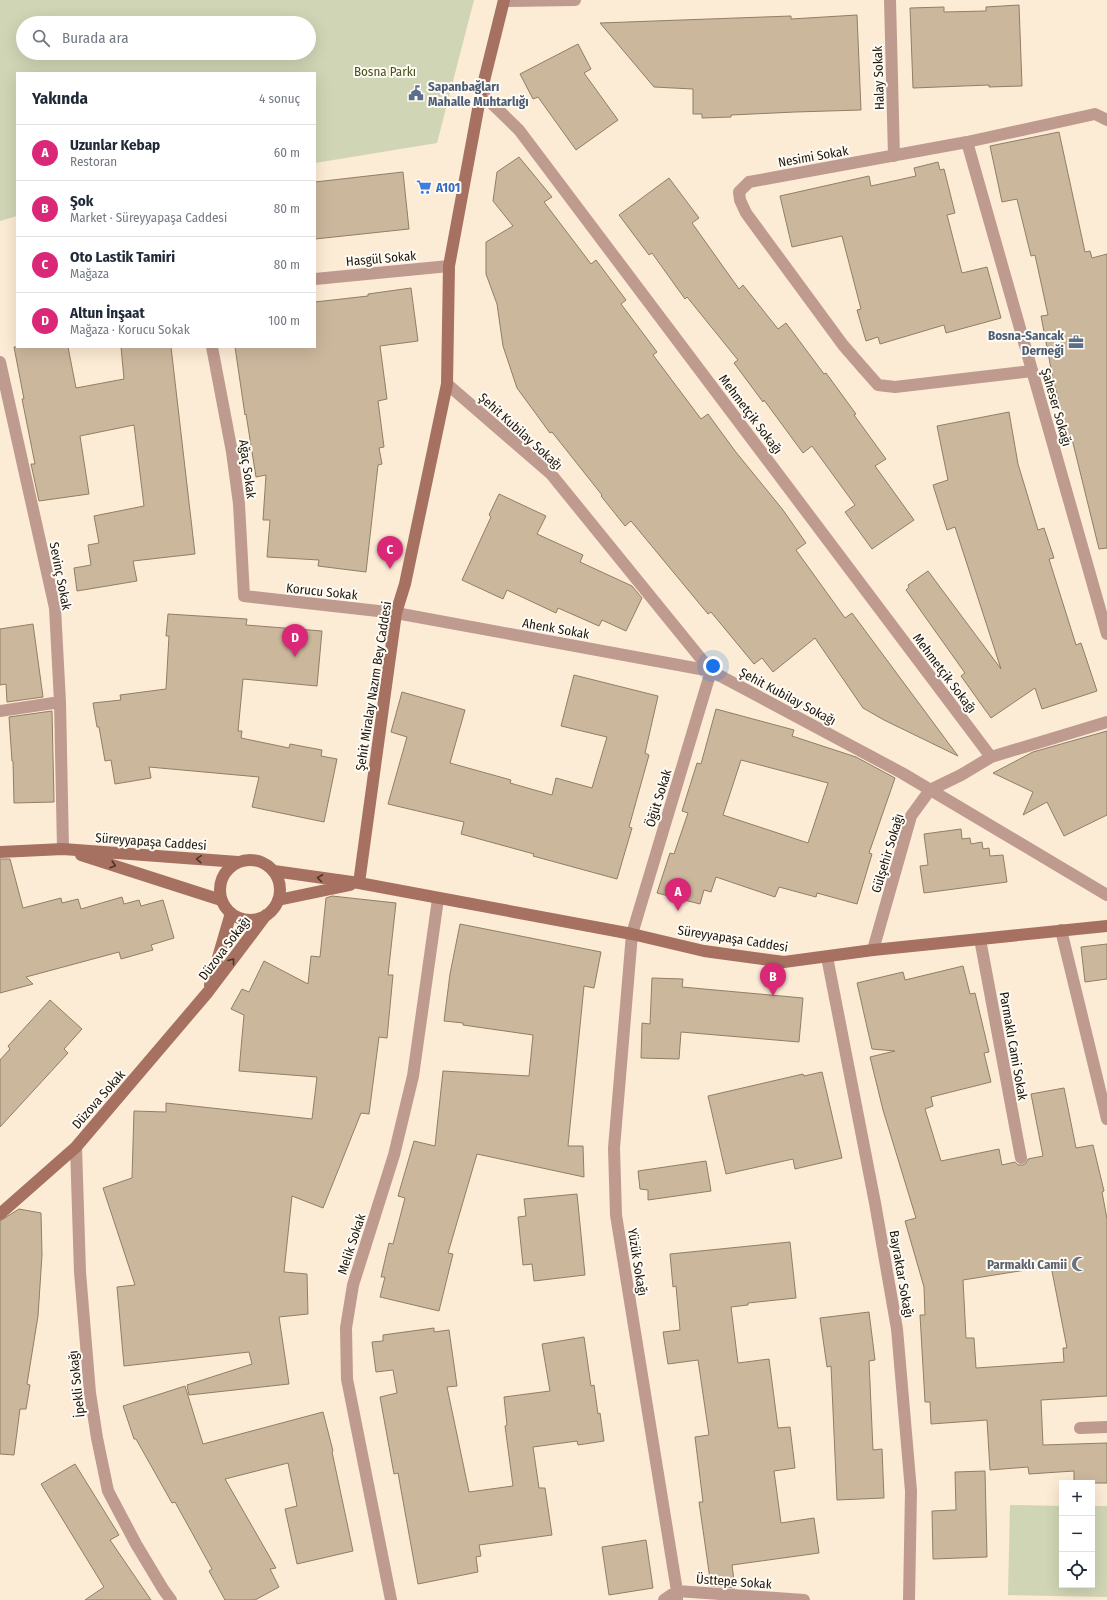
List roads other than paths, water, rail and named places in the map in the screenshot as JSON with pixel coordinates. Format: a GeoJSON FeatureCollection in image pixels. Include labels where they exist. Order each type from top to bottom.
{"type":"FeatureCollection","features":[{"type":"Feature","properties":{"kind":"street"},"geometry":{"type":"LineString","coordinates":[[504,0],[575,0]]}},
{"type":"Feature","properties":{"kind":"street","name":"Şehit Miralay Nazım Bey Caddesi"},"geometry":{"type":"LineString","coordinates":[[359,883],[396,613],[405,584],[447,384],[449,266],[481,93],[504,0]]}},
{"type":"Feature","properties":{"kind":"street","name":"Halay Sokak"},"geometry":{"type":"LineString","coordinates":[[890,0],[894,156]]}},
{"type":"Feature","properties":{"kind":"street","name":"Mehmetçik Sokağı"},"geometry":{"type":"LineString","coordinates":[[481,93],[520,130],[991,757]]}},
{"type":"Feature","properties":{"kind":"street","name":"Nesimi Sokak"},"geometry":{"type":"LineString","coordinates":[[1032,371],[895,388],[878,385],[843,345],[746,213],[740,200],[739,192],[749,182],[966,142],[1096,114],[1107,120]]}},
{"type":"Feature","properties":{"kind":"street","name":"Şaheser Sokağı"},"geometry":{"type":"LineString","coordinates":[[966,142],[1107,634]]}},
{"type":"Feature","properties":{"kind":"street","name":"Hasgül Sokak"},"geometry":{"type":"LineString","coordinates":[[316,279],[449,266]]}},
{"type":"Feature","properties":{"kind":"street","name":"Ağaç Sokak"},"geometry":{"type":"LineString","coordinates":[[212,348],[232,452],[239,504],[244,596]]}},
{"type":"Feature","properties":{"kind":"street","name":"Sevinç Sokak"},"geometry":{"type":"LineString","coordinates":[[0,362],[1,374],[55,608],[60,702],[63,849]]}},
{"type":"Feature","properties":{"kind":"street","name":"Şehit Kubilay Sokağı"},"geometry":{"type":"LineString","coordinates":[[447,384],[551,474],[711,671],[930,790],[1107,895]]}},
{"type":"Feature","properties":{"kind":"street","name":"Korucu Sokak"},"geometry":{"type":"LineString","coordinates":[[244,596],[396,613]]}},
{"type":"Feature","properties":{"kind":"street","name":"Ahenk Sokak"},"geometry":{"type":"LineString","coordinates":[[396,613],[711,671]]}},
{"type":"Feature","properties":{"kind":"street","name":"Öğüt Sokak"},"geometry":{"type":"LineString","coordinates":[[632,934],[711,671]]}},
{"type":"Feature","properties":{"kind":"street"},"geometry":{"type":"LineString","coordinates":[[0,711],[60,702]]}},
{"type":"Feature","properties":{"kind":"street","name":"Gülşehir Sokağı"},"geometry":{"type":"LineString","coordinates":[[873,950],[911,816],[930,790],[961,775],[991,757],[1107,722]]}},
{"type":"Feature","properties":{"kind":"street","name":"Süreyyapaşa Caddesi"},"geometry":{"type":"LineString","coordinates":[[63,849],[221,900]]}},
{"type":"Feature","properties":{"kind":"street","name":"Süreyyapaşa Caddesi"},"geometry":{"type":"LineString","coordinates":[[0,852],[63,849],[238,862],[248,859],[258,860],[267,864],[274,872],[359,883],[438,899],[632,934],[704,950],[784,962],[873,950],[1107,926]]}},
{"type":"Feature","properties":{"kind":"street"},"geometry":{"type":"LineString","coordinates":[[238,862],[230,866],[224,873],[220,882],[219,890],[221,900],[231,913],[239,918],[247,920],[256,919],[266,915],[273,909],[278,900],[280,890],[279,880],[274,872]]}},
{"type":"Feature","properties":{"kind":"street"},"geometry":{"type":"LineString","coordinates":[[278,900],[359,883]]}},
{"type":"Feature","properties":{"kind":"street","name":"Melik Sokak"},"geometry":{"type":"LineString","coordinates":[[391,1600],[347,1379],[346,1328],[353,1285],[394,1155],[413,1076],[438,899]]}},
{"type":"Feature","properties":{"kind":"street","name":"Düzova Sokağı"},"geometry":{"type":"LineString","coordinates":[[208,992],[231,913]]}},
{"type":"Feature","properties":{"kind":"street","name":"Düzova Sokağı"},"geometry":{"type":"LineString","coordinates":[[208,992],[266,915]]}},
{"type":"Feature","properties":{"kind":"street"},"geometry":{"type":"LineString","coordinates":[[1061,930],[1107,1119]]}},
{"type":"Feature","properties":{"kind":"street","name":"Yüzük Sokağı"},"geometry":{"type":"LineString","coordinates":[[632,934],[614,1148],[616,1215],[677,1595]]}},
{"type":"Feature","properties":{"kind":"street","name":"Parmaklı Cami Sokak"},"geometry":{"type":"LineString","coordinates":[[980,939],[1021,1158]]}},
{"type":"Feature","properties":{"kind":"street","name":"Bayraktar Sokağı"},"geometry":{"type":"LineString","coordinates":[[828,957],[875,1203],[897,1329],[911,1491],[909,1600]]}},
{"type":"Feature","properties":{"kind":"street","name":"Düzova Sokak"},"geometry":{"type":"LineString","coordinates":[[0,1214],[76,1147],[208,992]]}},
{"type":"Feature","properties":{"kind":"street","name":"İpekli Sokağı"},"geometry":{"type":"LineString","coordinates":[[76,1147],[80,1272],[90,1393],[106,1483],[108,1491],[136,1544],[171,1600]]}},
{"type":"Feature","properties":{"kind":"street"},"geometry":{"type":"LineString","coordinates":[[1080,1428],[1107,1427]]}},
{"type":"Feature","properties":{"kind":"street","name":"Üsttepe Sokak"},"geometry":{"type":"LineString","coordinates":[[664,1600],[677,1595],[804,1600]]}},
{"type":"Feature","properties":{"kind":"place","name":"Sapanbağları Mahalle Muhtarlığı"},"geometry":{"type":"Point","coordinates":[416,93]}},
{"type":"Feature","properties":{"kind":"place","name":"A101"},"geometry":{"type":"Point","coordinates":[424,187]}},
{"type":"Feature","properties":{"kind":"place","name":"Bosna-Sancak Derneği"},"geometry":{"type":"Point","coordinates":[1076,342]}},
{"type":"Feature","properties":{"kind":"place","name":"Oto Lastik Tamiri"},"geometry":{"type":"Point","coordinates":[390,569]}},
{"type":"Feature","properties":{"kind":"place","name":"Altun İnşaat"},"geometry":{"type":"Point","coordinates":[295,657]}},
{"type":"Feature","properties":{"kind":"place","name":"Uzunlar Kebap"},"geometry":{"type":"Point","coordinates":[678,911]}},
{"type":"Feature","properties":{"kind":"place","name":"Şok"},"geometry":{"type":"Point","coordinates":[773,996]}},
{"type":"Feature","properties":{"kind":"place","name":"Parmaklı Camii"},"geometry":{"type":"Point","coordinates":[1079,1264]}},
{"type":"Feature","properties":{"kind":"park label","name":"Bosna Parkı"},"geometry":{"type":"Point","coordinates":[385,71]}}]}
